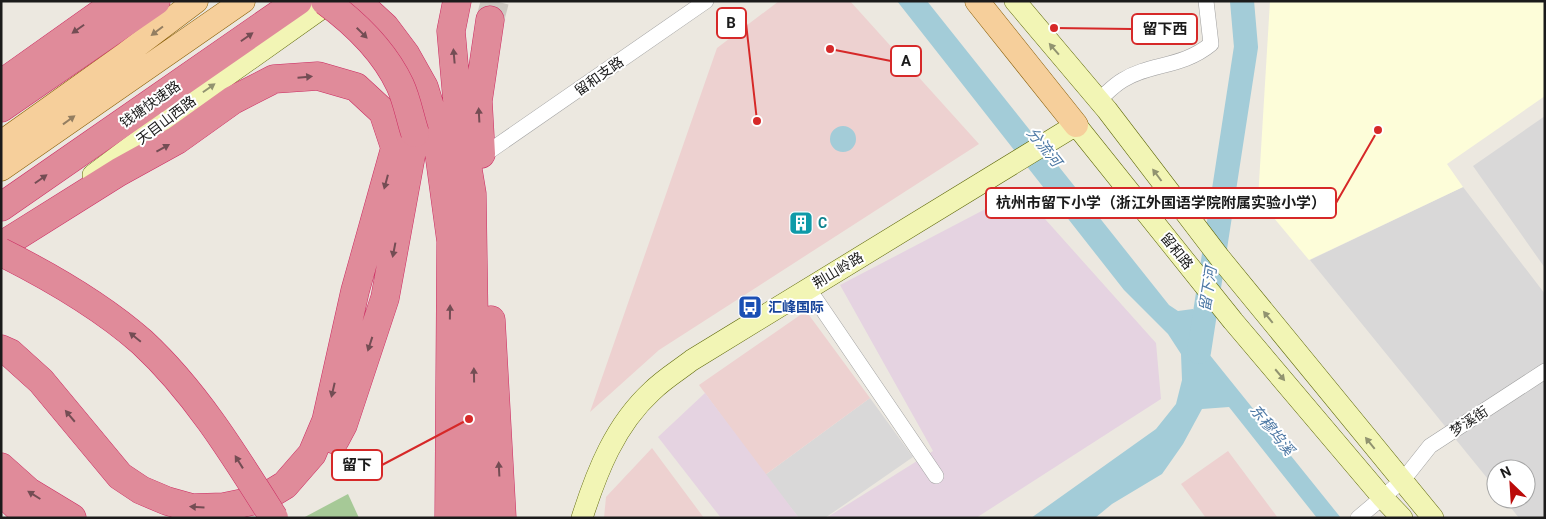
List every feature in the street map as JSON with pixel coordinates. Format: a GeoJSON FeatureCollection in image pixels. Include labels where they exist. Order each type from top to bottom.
{"type":"FeatureCollection","features":[{"type":"Feature","properties":{"kind":"highway"},"geometry":{"type":"LineString","coordinates":[[1,84],[118,1]]}},
{"type":"Feature","properties":{"kind":"highway"},"geometry":{"type":"LineString","coordinates":[[1,108],[156,1]]}},
{"type":"Feature","properties":{"kind":"highway","name":"钱塘快速路"},"geometry":{"type":"LineString","coordinates":[[1,207],[298,1]]}},
{"type":"Feature","properties":{"kind":"highway"},"geometry":{"type":"LineString","coordinates":[[1,252],[59,283],[101,309],[142,343],[220,432],[264,516],[294,493],[327,457],[343,425],[385,298],[425,128],[374,44],[346,16],[325,1]]}},
{"type":"Feature","properties":{"kind":"highway"},"geometry":{"type":"LineString","coordinates":[[357,1],[385,27],[406,55],[424,87],[425,128],[451,241],[448,518]]}},
{"type":"Feature","properties":{"kind":"highway"},"geometry":{"type":"LineString","coordinates":[[457,1],[451,31],[458,110],[472,194],[477,518]]}},
{"type":"Feature","properties":{"kind":"highway"},"geometry":{"type":"LineString","coordinates":[[490,20],[478,101],[502,518]]}},
{"type":"Feature","properties":{"kind":"highway"},"geometry":{"type":"LineString","coordinates":[[1,99],[77,56]]}},
{"type":"Feature","properties":{"kind":"highway"},"geometry":{"type":"LineString","coordinates":[[1,246],[119,172],[177,140],[233,100],[274,79],[318,76],[356,87],[383,112],[395,148],[356,291],[326,421],[312,454],[285,484],[262,499],[224,508],[192,508],[167,501],[141,490],[120,476],[42,381],[10,353],[1,349]]}},
{"type":"Feature","properties":{"kind":"highway"},"geometry":{"type":"LineString","coordinates":[[1,467],[29,492],[72,518]]}},
{"type":"Feature","properties":{"kind":"highway"},"geometry":{"type":"LineString","coordinates":[[1,491],[29,518]]}},
{"type":"Feature","properties":{"kind":"main road"},"geometry":{"type":"LineString","coordinates":[[1,143],[196,1]]}},
{"type":"Feature","properties":{"kind":"main road"},"geometry":{"type":"LineString","coordinates":[[1,171],[243,1]]}},
{"type":"Feature","properties":{"kind":"main road","name":"天目山西路"},"geometry":{"type":"LineString","coordinates":[[1,241],[204,91],[332,1]]}},
{"type":"Feature","properties":{"kind":"main road","name":"留和路"},"geometry":{"type":"LineString","coordinates":[[977,1],[1201,282],[1382,497],[1402,518]]}},
{"type":"Feature","properties":{"kind":"main road"},"geometry":{"type":"LineString","coordinates":[[1015,1],[1099,100],[1220,258],[1433,518]]}},
{"type":"Feature","properties":{"kind":"main road"},"geometry":{"type":"LineString","coordinates":[[1,131],[123,56]]}},
{"type":"Feature","properties":{"kind":"main road","name":"荆山岭路"},"geometry":{"type":"LineString","coordinates":[[582,518],[602,460],[623,423],[652,391],[692,360],[808,288],[1013,166],[1076,125]]}},
{"type":"Feature","properties":{"kind":"street","name":"留和支路"},"geometry":{"type":"LineString","coordinates":[[491,150],[706,1]]}},
{"type":"Feature","properties":{"kind":"street"},"geometry":{"type":"LineString","coordinates":[[1099,100],[1124,79],[1180,62],[1200,53],[1211,44],[1206,1]]}},
{"type":"Feature","properties":{"kind":"street"},"geometry":{"type":"LineString","coordinates":[[808,288],[936,476]]}},
{"type":"Feature","properties":{"kind":"street","name":"梦溪街"},"geometry":{"type":"LineString","coordinates":[[1358,518],[1403,480],[1430,446],[1545,371]]}},
{"type":"Feature","properties":{"kind":"shaded area","name":"汇峰国际"},"geometry":{"type":"Polygon","coordinates":[[[779,1],[850,1],[979,144],[659,350],[590,412],[717,48],[779,1]]]}},
{"type":"Feature","properties":{"kind":"shaded area"},"geometry":{"type":"Polygon","coordinates":[[[1270,1],[1545,1],[1545,96],[1447,164],[1463,187],[1309,260],[1258,199],[1270,1]]]}},
{"type":"Feature","properties":{"kind":"shaded area"},"geometry":{"type":"Polygon","coordinates":[[[1545,116],[1545,268],[1473,166],[1545,116]]]}},
{"type":"Feature","properties":{"kind":"shaded area"},"geometry":{"type":"Polygon","coordinates":[[[1463,187],[1545,294],[1545,518],[1519,518],[1512,509],[1536,509],[1536,459],[1486,459],[1486,477],[1310,260],[1463,187]]]}},
{"type":"Feature","properties":{"kind":"shaded area"},"geometry":{"type":"Polygon","coordinates":[[[1020,191],[1156,343],[1161,399],[976,518],[826,518],[933,451],[840,285],[1020,191]]]}},
{"type":"Feature","properties":{"kind":"shaded area"},"geometry":{"type":"Polygon","coordinates":[[[806,311],[870,398],[765,475],[699,385],[806,311]]]}},
{"type":"Feature","properties":{"kind":"shaded area"},"geometry":{"type":"Polygon","coordinates":[[[705,393],[799,518],[721,518],[658,437],[705,393]]]}},
{"type":"Feature","properties":{"kind":"shaded area"},"geometry":{"type":"Polygon","coordinates":[[[870,398],[913,457],[825,518],[799,518],[765,475],[870,398]]]}},
{"type":"Feature","properties":{"kind":"shaded area"},"geometry":{"type":"Polygon","coordinates":[[[652,448],[704,518],[604,518],[606,497],[652,448]]]}},
{"type":"Feature","properties":{"kind":"shaded area"},"geometry":{"type":"Polygon","coordinates":[[[1228,451],[1278,518],[1206,518],[1181,484],[1228,451]]]}},
{"type":"Feature","properties":{"kind":"shaded area"},"geometry":{"type":"Polygon","coordinates":[[[348,494],[359,518],[303,518],[348,494]]]}},
{"type":"Feature","properties":{"kind":"water"},"geometry":{"type":"Polygon","coordinates":[[[897,1],[927,1],[1169,305],[1178,311],[1193,309],[1210,327],[1209,354],[1341,518],[1317,518],[1229,407],[1202,409],[1183,444],[1162,474],[1112,504],[1095,518],[1031,518],[1156,429],[1176,404],[1182,380],[1181,354],[1168,334],[1124,290],[897,1]]]}},
{"type":"Feature","properties":{"kind":"water"},"geometry":{"type":"Polygon","coordinates":[[[843,126],[852,130],[856,139],[852,148],[843,152],[834,148],[830,139],[834,130],[843,126]]]}},
{"type":"Feature","properties":{"kind":"waterway","name":"留下河"},"geometry":{"type":"LineString","coordinates":[[1199,352],[1246,47],[1242,1]]}},
{"type":"Feature","properties":{"kind":"tunnel"},"geometry":{"type":"LineString","coordinates":[[490,20],[495,1]]}},
{"type":"Feature","properties":{"kind":"place","name":"留下西"},"geometry":{"type":"Point","coordinates":[1054,28]}},
{"type":"Feature","properties":{"kind":"place","name":"A"},"geometry":{"type":"Point","coordinates":[830,49]}},
{"type":"Feature","properties":{"kind":"place","name":"B"},"geometry":{"type":"Point","coordinates":[757,121]}},
{"type":"Feature","properties":{"kind":"place","name":"杭州市留下小学（浙江外国语学院附属实验小学）"},"geometry":{"type":"Point","coordinates":[1378,130]}},
{"type":"Feature","properties":{"kind":"place","name":"C"},"geometry":{"type":"Point","coordinates":[801,223]}},
{"type":"Feature","properties":{"kind":"place","name":"汇峰国际"},"geometry":{"type":"Point","coordinates":[750,307]}},
{"type":"Feature","properties":{"kind":"place","name":"留下"},"geometry":{"type":"Point","coordinates":[469,419]}},
{"type":"Feature","properties":{"kind":"water label","name":"分流河"},"geometry":{"type":"Point","coordinates":[1044,147]}},
{"type":"Feature","properties":{"kind":"water label","name":"东穆坞溪"},"geometry":{"type":"Point","coordinates":[1272,430]}}]}
